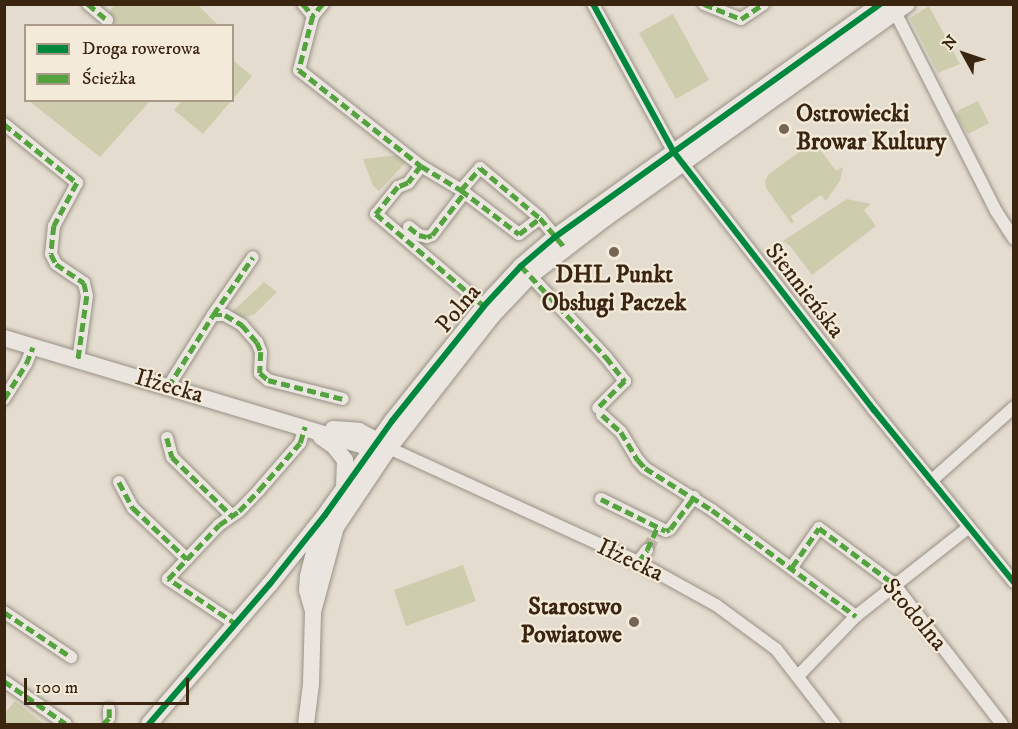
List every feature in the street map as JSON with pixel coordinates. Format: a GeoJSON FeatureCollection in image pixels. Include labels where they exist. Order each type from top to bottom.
{"type":"FeatureCollection","features":[{"type":"Feature","properties":{"kind":"street"},"geometry":{"type":"LineString","coordinates":[[88,4],[106,20]]}},
{"type":"Feature","properties":{"kind":"street"},"geometry":{"type":"LineString","coordinates":[[303,4],[313,16]]}},
{"type":"Feature","properties":{"kind":"street"},"geometry":{"type":"LineString","coordinates":[[323,4],[313,16],[299,70],[421,166],[462,191],[519,234],[540,219]]}},
{"type":"Feature","properties":{"kind":"street","name":"Siennieńska"},"geometry":{"type":"LineString","coordinates":[[594,4],[678,157],[968,528],[1014,582]]}},
{"type":"Feature","properties":{"kind":"street"},"geometry":{"type":"LineString","coordinates":[[704,4],[741,19],[763,4]]}},
{"type":"Feature","properties":{"kind":"street","name":"Polna"},"geometry":{"type":"LineString","coordinates":[[465,339],[484,306],[560,243],[880,4]]}},
{"type":"Feature","properties":{"kind":"street"},"geometry":{"type":"LineString","coordinates":[[898,7],[973,167],[1014,239]]}},
{"type":"Feature","properties":{"kind":"street","name":"Polna"},"geometry":{"type":"LineString","coordinates":[[678,157],[898,7]]}},
{"type":"Feature","properties":{"kind":"street"},"geometry":{"type":"LineString","coordinates":[[4,124],[77,183],[54,226],[51,254],[56,264],[84,283],[87,296],[78,360]]}},
{"type":"Feature","properties":{"kind":"street"},"geometry":{"type":"LineString","coordinates":[[421,166],[408,183],[398,187],[376,213],[484,306]]}},
{"type":"Feature","properties":{"kind":"street"},"geometry":{"type":"LineString","coordinates":[[409,227],[419,235],[427,237],[432,235],[480,168],[540,219],[560,243]]}},
{"type":"Feature","properties":{"kind":"street"},"geometry":{"type":"LineString","coordinates":[[168,387],[253,257]]}},
{"type":"Feature","properties":{"kind":"street","name":"Polna"},"geometry":{"type":"LineString","coordinates":[[149,724],[237,625],[325,514],[344,486],[465,339],[526,271]]}},
{"type":"Feature","properties":{"kind":"street","name":"Stodolna"},"geometry":{"type":"LineString","coordinates":[[526,271],[625,381],[600,412],[621,432],[645,468],[694,497],[792,567],[855,616]]}},
{"type":"Feature","properties":{"kind":"street"},"geometry":{"type":"LineString","coordinates":[[213,315],[225,315],[233,319],[256,342],[261,352],[260,373],[268,380],[343,399]]}},
{"type":"Feature","properties":{"kind":"street","name":"Iłżecka"},"geometry":{"type":"LineString","coordinates":[[4,338],[305,427],[380,445],[638,562],[716,604],[776,650],[834,724]]}},
{"type":"Feature","properties":{"kind":"street"},"geometry":{"type":"LineString","coordinates":[[4,399],[26,364],[33,347]]}},
{"type":"Feature","properties":{"kind":"street"},"geometry":{"type":"LineString","coordinates":[[931,481],[1014,407]]}},
{"type":"Feature","properties":{"kind":"street"},"geometry":{"type":"LineString","coordinates":[[237,625],[168,579],[219,525],[232,516],[300,443],[305,427]]}},
{"type":"Feature","properties":{"kind":"street","name":"Iłżecka"},"geometry":{"type":"LineString","coordinates":[[305,427],[341,453],[345,460],[344,486]]}},
{"type":"Feature","properties":{"kind":"street"},"geometry":{"type":"LineString","coordinates":[[167,438],[172,457],[232,516]]}},
{"type":"Feature","properties":{"kind":"street"},"geometry":{"type":"LineString","coordinates":[[313,569],[380,445]]}},
{"type":"Feature","properties":{"kind":"street"},"geometry":{"type":"LineString","coordinates":[[118,482],[133,508],[187,559]]}},
{"type":"Feature","properties":{"kind":"street"},"geometry":{"type":"LineString","coordinates":[[602,499],[662,531],[670,529],[694,497]]}},
{"type":"Feature","properties":{"kind":"street"},"geometry":{"type":"LineString","coordinates":[[306,724],[311,684],[313,569],[325,514]]}},
{"type":"Feature","properties":{"kind":"street","name":"Stodolna"},"geometry":{"type":"LineString","coordinates":[[792,567],[819,528],[894,584],[1002,724]]}},
{"type":"Feature","properties":{"kind":"street"},"geometry":{"type":"LineString","coordinates":[[798,676],[855,616],[968,528]]}},
{"type":"Feature","properties":{"kind":"street"},"geometry":{"type":"LineString","coordinates":[[638,562],[647,550]]}},
{"type":"Feature","properties":{"kind":"street"},"geometry":{"type":"LineString","coordinates":[[288,562],[313,569]]}},
{"type":"Feature","properties":{"kind":"street"},"geometry":{"type":"LineString","coordinates":[[270,584],[287,574],[313,569]]}},
{"type":"Feature","properties":{"kind":"street"},"geometry":{"type":"LineString","coordinates":[[4,612],[71,657]]}},
{"type":"Feature","properties":{"kind":"street"},"geometry":{"type":"LineString","coordinates":[[4,681],[66,724]]}},
{"type":"Feature","properties":{"kind":"green space"},"geometry":{"type":"Polygon","coordinates":[[[115,4],[198,5],[217,24],[101,24],[115,4]]]}},
{"type":"Feature","properties":{"kind":"green space"},"geometry":{"type":"Polygon","coordinates":[[[929,6],[960,64],[938,73],[910,18],[929,6]]]}},
{"type":"Feature","properties":{"kind":"green space"},"geometry":{"type":"Polygon","coordinates":[[[673,14],[709,80],[676,99],[639,33],[673,14]]]}},
{"type":"Feature","properties":{"kind":"green space"},"geometry":{"type":"Polygon","coordinates":[[[234,61],[252,76],[234,98],[234,61]]]}},
{"type":"Feature","properties":{"kind":"green space"},"geometry":{"type":"Polygon","coordinates":[[[978,101],[989,123],[968,134],[956,115],[959,110],[978,101]]]}},
{"type":"Feature","properties":{"kind":"green space"},"geometry":{"type":"Polygon","coordinates":[[[30,102],[149,102],[100,157],[30,102]]]}},
{"type":"Feature","properties":{"kind":"green space"},"geometry":{"type":"Polygon","coordinates":[[[181,102],[230,102],[203,134],[174,110],[181,102]]]}},
{"type":"Feature","properties":{"kind":"green space"},"geometry":{"type":"Polygon","coordinates":[[[814,141],[836,171],[843,167],[840,181],[826,201],[821,195],[791,216],[794,223],[791,223],[766,188],[765,181],[769,174],[814,141]]]}},
{"type":"Feature","properties":{"kind":"green space"},"geometry":{"type":"Polygon","coordinates":[[[399,155],[406,162],[379,191],[373,186],[363,159],[399,155]]]}},
{"type":"Feature","properties":{"kind":"green space"},"geometry":{"type":"Polygon","coordinates":[[[847,199],[871,204],[864,210],[876,226],[812,275],[790,246],[783,241],[847,199]]]}},
{"type":"Feature","properties":{"kind":"green space"},"geometry":{"type":"Polygon","coordinates":[[[264,282],[277,292],[255,314],[240,319],[232,312],[264,282]]]}},
{"type":"Feature","properties":{"kind":"green space"},"geometry":{"type":"Polygon","coordinates":[[[463,565],[476,601],[406,626],[394,590],[463,565]]]}},
{"type":"Feature","properties":{"kind":"green space"},"geometry":{"type":"Polygon","coordinates":[[[15,701],[44,724],[5,724],[5,713],[15,701]]]}},
{"type":"Feature","properties":{"kind":"tunnel"},"geometry":{"type":"LineString","coordinates":[[647,550],[657,532]]}},
{"type":"Feature","properties":{"kind":"marked path"},"geometry":{"type":"LineString","coordinates":[[88,4],[107,20]]}},
{"type":"Feature","properties":{"kind":"marked path"},"geometry":{"type":"LineString","coordinates":[[303,4],[313,16]]}},
{"type":"Feature","properties":{"kind":"marked path"},"geometry":{"type":"LineString","coordinates":[[323,4],[313,16],[299,70],[421,166],[461,190],[519,234],[540,218]]}},
{"type":"Feature","properties":{"kind":"marked path"},"geometry":{"type":"LineString","coordinates":[[704,4],[741,19],[763,4]]}},
{"type":"Feature","properties":{"kind":"marked path"},"geometry":{"type":"LineString","coordinates":[[4,124],[77,183],[54,226],[51,254],[56,264],[84,283],[87,296],[78,361]]}},
{"type":"Feature","properties":{"kind":"marked path"},"geometry":{"type":"LineString","coordinates":[[421,166],[408,183],[398,187],[376,214],[484,306]]}},
{"type":"Feature","properties":{"kind":"marked path"},"geometry":{"type":"LineString","coordinates":[[461,190],[480,168],[540,218],[566,249]]}},
{"type":"Feature","properties":{"kind":"marked path"},"geometry":{"type":"LineString","coordinates":[[409,227],[419,235],[427,237],[432,235],[464,193]]}},
{"type":"Feature","properties":{"kind":"marked path"},"geometry":{"type":"LineString","coordinates":[[213,315],[253,257]]}},
{"type":"Feature","properties":{"kind":"marked path"},"geometry":{"type":"LineString","coordinates":[[521,266],[606,357],[625,381],[598,408]]}},
{"type":"Feature","properties":{"kind":"marked path"},"geometry":{"type":"LineString","coordinates":[[168,387],[213,315],[225,315],[242,325],[257,342],[261,352],[260,373],[268,380],[343,399]]}},
{"type":"Feature","properties":{"kind":"marked path"},"geometry":{"type":"LineString","coordinates":[[4,399],[26,364],[33,347]]}},
{"type":"Feature","properties":{"kind":"marked path"},"geometry":{"type":"LineString","coordinates":[[602,415],[621,432],[645,468],[712,510],[856,616]]}},
{"type":"Feature","properties":{"kind":"marked path"},"geometry":{"type":"LineString","coordinates":[[237,625],[168,579],[219,525],[239,511],[259,490],[300,443],[305,427]]}},
{"type":"Feature","properties":{"kind":"marked path"},"geometry":{"type":"LineString","coordinates":[[167,438],[172,457],[232,516]]}},
{"type":"Feature","properties":{"kind":"marked path"},"geometry":{"type":"LineString","coordinates":[[119,482],[133,508],[187,559]]}},
{"type":"Feature","properties":{"kind":"marked path"},"geometry":{"type":"LineString","coordinates":[[601,499],[666,531],[670,529],[694,497]]}},
{"type":"Feature","properties":{"kind":"marked path"},"geometry":{"type":"LineString","coordinates":[[638,562],[647,550],[657,528]]}},
{"type":"Feature","properties":{"kind":"marked path"},"geometry":{"type":"LineString","coordinates":[[792,567],[819,528],[894,584]]}},
{"type":"Feature","properties":{"kind":"marked path"},"geometry":{"type":"LineString","coordinates":[[4,612],[71,657]]}},
{"type":"Feature","properties":{"kind":"marked path"},"geometry":{"type":"LineString","coordinates":[[4,681],[66,724]]}},
{"type":"Feature","properties":{"kind":"marked path"},"geometry":{"type":"LineString","coordinates":[[103,724],[109,718],[109,709]]}},
{"type":"Feature","properties":{"kind":"cycle path"},"geometry":{"type":"LineString","coordinates":[[593,4],[673,151],[874,410],[1014,582]]}},
{"type":"Feature","properties":{"kind":"cycle path"},"geometry":{"type":"LineString","coordinates":[[149,724],[270,584],[325,515],[392,421],[484,306],[521,266],[555,237],[880,4]]}},
{"type":"Feature","properties":{"kind":"place","name":"Ostrowiecki Browar Kultury"},"geometry":{"type":"Point","coordinates":[784,129]}},
{"type":"Feature","properties":{"kind":"place","name":"DHL Punkt Obsługi Paczek"},"geometry":{"type":"Point","coordinates":[614,252]}},
{"type":"Feature","properties":{"kind":"place","name":"Starostwo Powiatowe"},"geometry":{"type":"Point","coordinates":[634,622]}}]}
